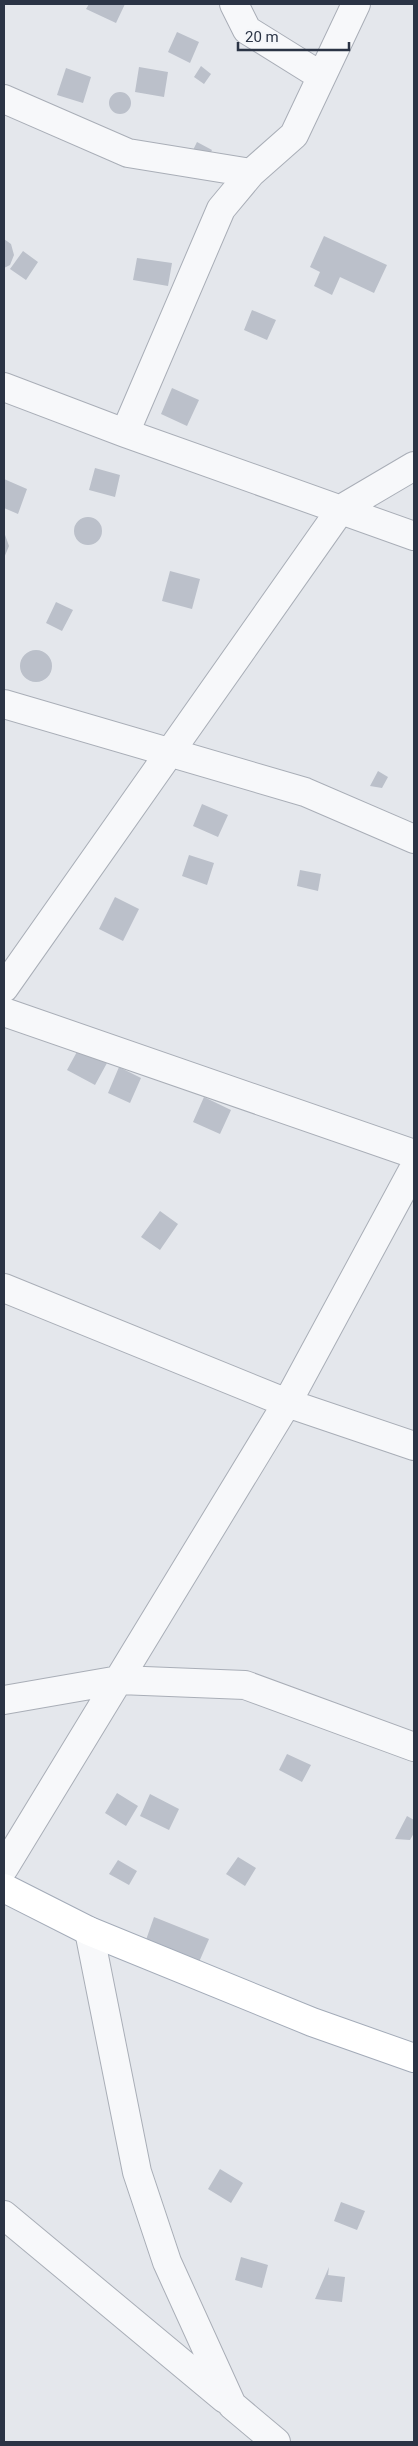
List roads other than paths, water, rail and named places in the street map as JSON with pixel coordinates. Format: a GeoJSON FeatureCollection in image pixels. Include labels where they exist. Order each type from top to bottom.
{"type":"FeatureCollection","features":[{"type":"Feature","properties":{"kind":"main road"},"geometry":{"type":"LineString","coordinates":[[4,1888],[89,1931],[312,2022],[414,2058]]}},
{"type":"Feature","properties":{"kind":"street"},"geometry":{"type":"LineString","coordinates":[[234,4],[247,30],[322,76]]}},
{"type":"Feature","properties":{"kind":"street"},"geometry":{"type":"LineString","coordinates":[[125,433],[221,209],[251,173],[294,135],[356,4]]}},
{"type":"Feature","properties":{"kind":"street"},"geometry":{"type":"LineString","coordinates":[[4,99],[128,153],[251,173]]}},
{"type":"Feature","properties":{"kind":"street"},"geometry":{"type":"LineString","coordinates":[[4,387],[125,433],[414,536]]}},
{"type":"Feature","properties":{"kind":"street"},"geometry":{"type":"LineString","coordinates":[[4,988],[340,509],[414,466]]}},
{"type":"Feature","properties":{"kind":"street"},"geometry":{"type":"LineString","coordinates":[[4,704],[305,792],[414,839]]}},
{"type":"Feature","properties":{"kind":"street"},"geometry":{"type":"LineString","coordinates":[[4,1012],[414,1154]]}},
{"type":"Feature","properties":{"kind":"street"},"geometry":{"type":"LineString","coordinates":[[4,1868],[287,1403],[414,1168]]}},
{"type":"Feature","properties":{"kind":"street"},"geometry":{"type":"LineString","coordinates":[[4,1288],[287,1403],[414,1446]]}},
{"type":"Feature","properties":{"kind":"street"},"geometry":{"type":"LineString","coordinates":[[4,1700],[119,1680],[245,1685],[414,1747]]}},
{"type":"Feature","properties":{"kind":"street"},"geometry":{"type":"LineString","coordinates":[[89,1931],[137,2172],[167,2262],[232,2405]]}},
{"type":"Feature","properties":{"kind":"street"},"geometry":{"type":"LineString","coordinates":[[4,2215],[276,2442]]}}]}
